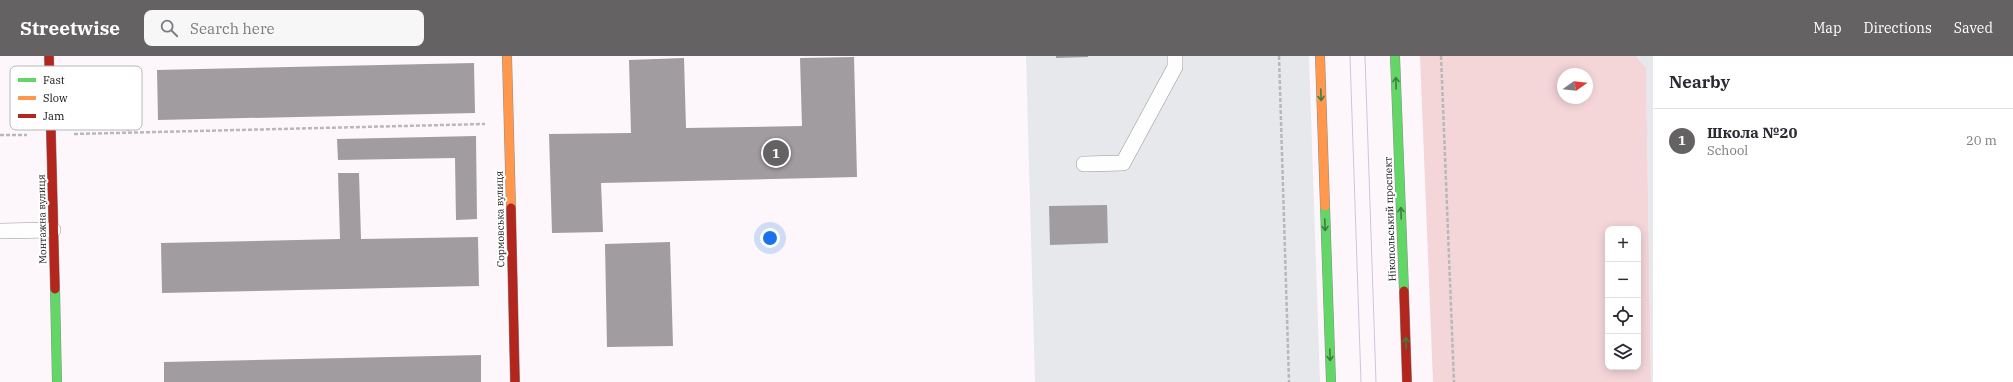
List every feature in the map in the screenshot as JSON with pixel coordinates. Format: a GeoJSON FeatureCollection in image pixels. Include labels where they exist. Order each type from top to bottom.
{"type":"FeatureCollection","features":[{"type":"Feature","properties":{"kind":"street","name":"Монтажна вулиця"},"geometry":{"type":"LineString","coordinates":[[49,56],[49,66]]}},
{"type":"Feature","properties":{"kind":"street","name":"Сормовська вулиця"},"geometry":{"type":"LineString","coordinates":[[507,56],[515,382]]}},
{"type":"Feature","properties":{"kind":"street"},"geometry":{"type":"LineString","coordinates":[[1320,56],[1331,382]]}},
{"type":"Feature","properties":{"kind":"street","name":"Нікопольський проспект"},"geometry":{"type":"LineString","coordinates":[[1395,56],[1407,382]]}},
{"type":"Feature","properties":{"kind":"street","name":"Монтажна вулиця"},"geometry":{"type":"LineString","coordinates":[[51,130],[56,382]]}},
{"type":"Feature","properties":{"kind":"lane"},"geometry":{"type":"LineString","coordinates":[[1084,164],[1123,163],[1175,67],[1175,56]]}},
{"type":"Feature","properties":{"kind":"lane"},"geometry":{"type":"LineString","coordinates":[[0,231],[53,230]]}},
{"type":"Feature","properties":{"kind":"path"},"geometry":{"type":"LineString","coordinates":[[1279,56],[1289,382]]}},
{"type":"Feature","properties":{"kind":"path"},"geometry":{"type":"LineString","coordinates":[[1441,56],[1454,382]]}},
{"type":"Feature","properties":{"kind":"path"},"geometry":{"type":"LineString","coordinates":[[0,135],[509,124]]}},
{"type":"Feature","properties":{"kind":"shaded area"},"geometry":{"type":"Polygon","coordinates":[[[1026,56],[1309,56],[1320,382],[1035,382],[1026,56]]]}},
{"type":"Feature","properties":{"kind":"shaded area"},"geometry":{"type":"Polygon","coordinates":[[[1420,56],[1636,56],[1646,68],[1651,382],[1433,382],[1420,56]]]}},
{"type":"Feature","properties":{"kind":"shaded area"},"geometry":{"type":"Polygon","coordinates":[[[1636,56],[1653,56],[1653,382],[1651,382],[1646,68],[1636,56]]]}},
{"type":"Feature","properties":{"kind":"building"},"geometry":{"type":"Polygon","coordinates":[[[1056,56],[1088,56],[1088,57],[1056,58],[1056,56]]]}},
{"type":"Feature","properties":{"kind":"building"},"geometry":{"type":"Polygon","coordinates":[[[854,57],[857,177],[601,183],[603,232],[552,233],[549,134],[631,133],[629,60],[684,58],[686,128],[802,126],[800,58],[854,57]]]}},
{"type":"Feature","properties":{"kind":"building"},"geometry":{"type":"Polygon","coordinates":[[[474,63],[475,113],[158,120],[157,70],[474,63]]]}},
{"type":"Feature","properties":{"kind":"building"},"geometry":{"type":"Polygon","coordinates":[[[476,136],[477,219],[456,220],[455,158],[338,160],[337,139],[476,136]]]}},
{"type":"Feature","properties":{"kind":"building"},"geometry":{"type":"Polygon","coordinates":[[[338,173],[359,173],[361,239],[478,237],[479,286],[162,293],[161,243],[340,239],[338,173]]]}},
{"type":"Feature","properties":{"kind":"building"},"geometry":{"type":"Polygon","coordinates":[[[1107,205],[1108,243],[1050,245],[1049,206],[1107,205]]]}},
{"type":"Feature","properties":{"kind":"building"},"geometry":{"type":"Polygon","coordinates":[[[670,242],[673,346],[607,347],[605,244],[670,242]]]}},
{"type":"Feature","properties":{"kind":"building"},"geometry":{"type":"Polygon","coordinates":[[[481,355],[481,382],[164,382],[164,362],[481,355]]]}},
{"type":"Feature","properties":{"kind":"tram line"},"geometry":{"type":"LineString","coordinates":[[1350,56],[1361,382]]}},
{"type":"Feature","properties":{"kind":"tram line"},"geometry":{"type":"LineString","coordinates":[[1365,56],[1376,382]]}},
{"type":"Feature","properties":{"kind":"traffic: fast"},"geometry":{"type":"LineString","coordinates":[[1395,56],[1404,291]]}},
{"type":"Feature","properties":{"kind":"traffic: fast"},"geometry":{"type":"LineString","coordinates":[[1325,206],[1331,382]]}},
{"type":"Feature","properties":{"kind":"traffic: fast"},"geometry":{"type":"LineString","coordinates":[[55,289],[57,382]]}},
{"type":"Feature","properties":{"kind":"traffic: slow"},"geometry":{"type":"LineString","coordinates":[[507,56],[511,208]]}},
{"type":"Feature","properties":{"kind":"traffic: slow"},"geometry":{"type":"LineString","coordinates":[[1320,56],[1325,206]]}},
{"type":"Feature","properties":{"kind":"traffic: jam"},"geometry":{"type":"LineString","coordinates":[[49,56],[49,66]]}},
{"type":"Feature","properties":{"kind":"traffic: jam"},"geometry":{"type":"LineString","coordinates":[[51,130],[55,289]]}},
{"type":"Feature","properties":{"kind":"traffic: jam"},"geometry":{"type":"LineString","coordinates":[[511,208],[515,382]]}},
{"type":"Feature","properties":{"kind":"traffic: jam"},"geometry":{"type":"LineString","coordinates":[[1404,291],[1407,382]]}},
{"type":"Feature","properties":{"kind":"place","name":"Школа №20"},"geometry":{"type":"Point","coordinates":[776,153]}}]}
